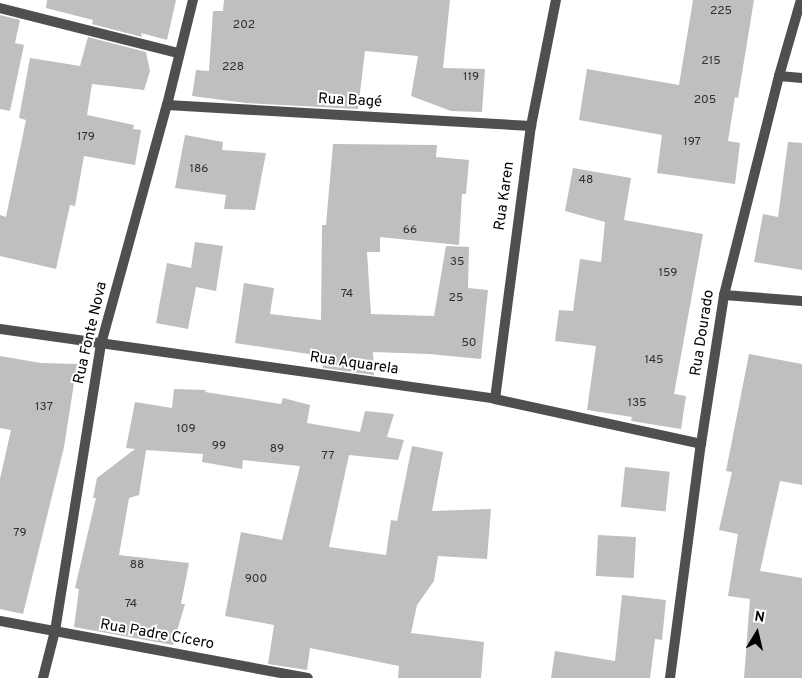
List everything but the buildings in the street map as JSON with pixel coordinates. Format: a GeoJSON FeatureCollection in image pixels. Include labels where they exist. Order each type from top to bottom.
{"type":"FeatureCollection","features":[{"type":"Feature","properties":{"kind":"street","name":"Rua Fonte Nova"},"geometry":{"type":"LineString","coordinates":[[43,678],[55,631],[101,344],[167,104],[193,0]]}},
{"type":"Feature","properties":{"kind":"street","name":"Rua Karen"},"geometry":{"type":"LineString","coordinates":[[495,399],[531,126],[556,0]]}},
{"type":"Feature","properties":{"kind":"street","name":"Rua Dourado"},"geometry":{"type":"LineString","coordinates":[[670,678],[701,444],[724,295],[779,76],[801,0]]}},
{"type":"Feature","properties":{"kind":"street"},"geometry":{"type":"LineString","coordinates":[[0,8],[178,54]]}},
{"type":"Feature","properties":{"kind":"street"},"geometry":{"type":"LineString","coordinates":[[779,76],[802,78]]}},
{"type":"Feature","properties":{"kind":"street","name":"Rua Bagé"},"geometry":{"type":"LineString","coordinates":[[167,104],[531,126]]}},
{"type":"Feature","properties":{"kind":"street"},"geometry":{"type":"LineString","coordinates":[[724,295],[802,301]]}},
{"type":"Feature","properties":{"kind":"street","name":"Rua Aquarela"},"geometry":{"type":"LineString","coordinates":[[0,329],[495,399],[701,444]]}},
{"type":"Feature","properties":{"kind":"street","name":"Rua Padre Cícero"},"geometry":{"type":"LineString","coordinates":[[0,621],[308,678]]}}]}
